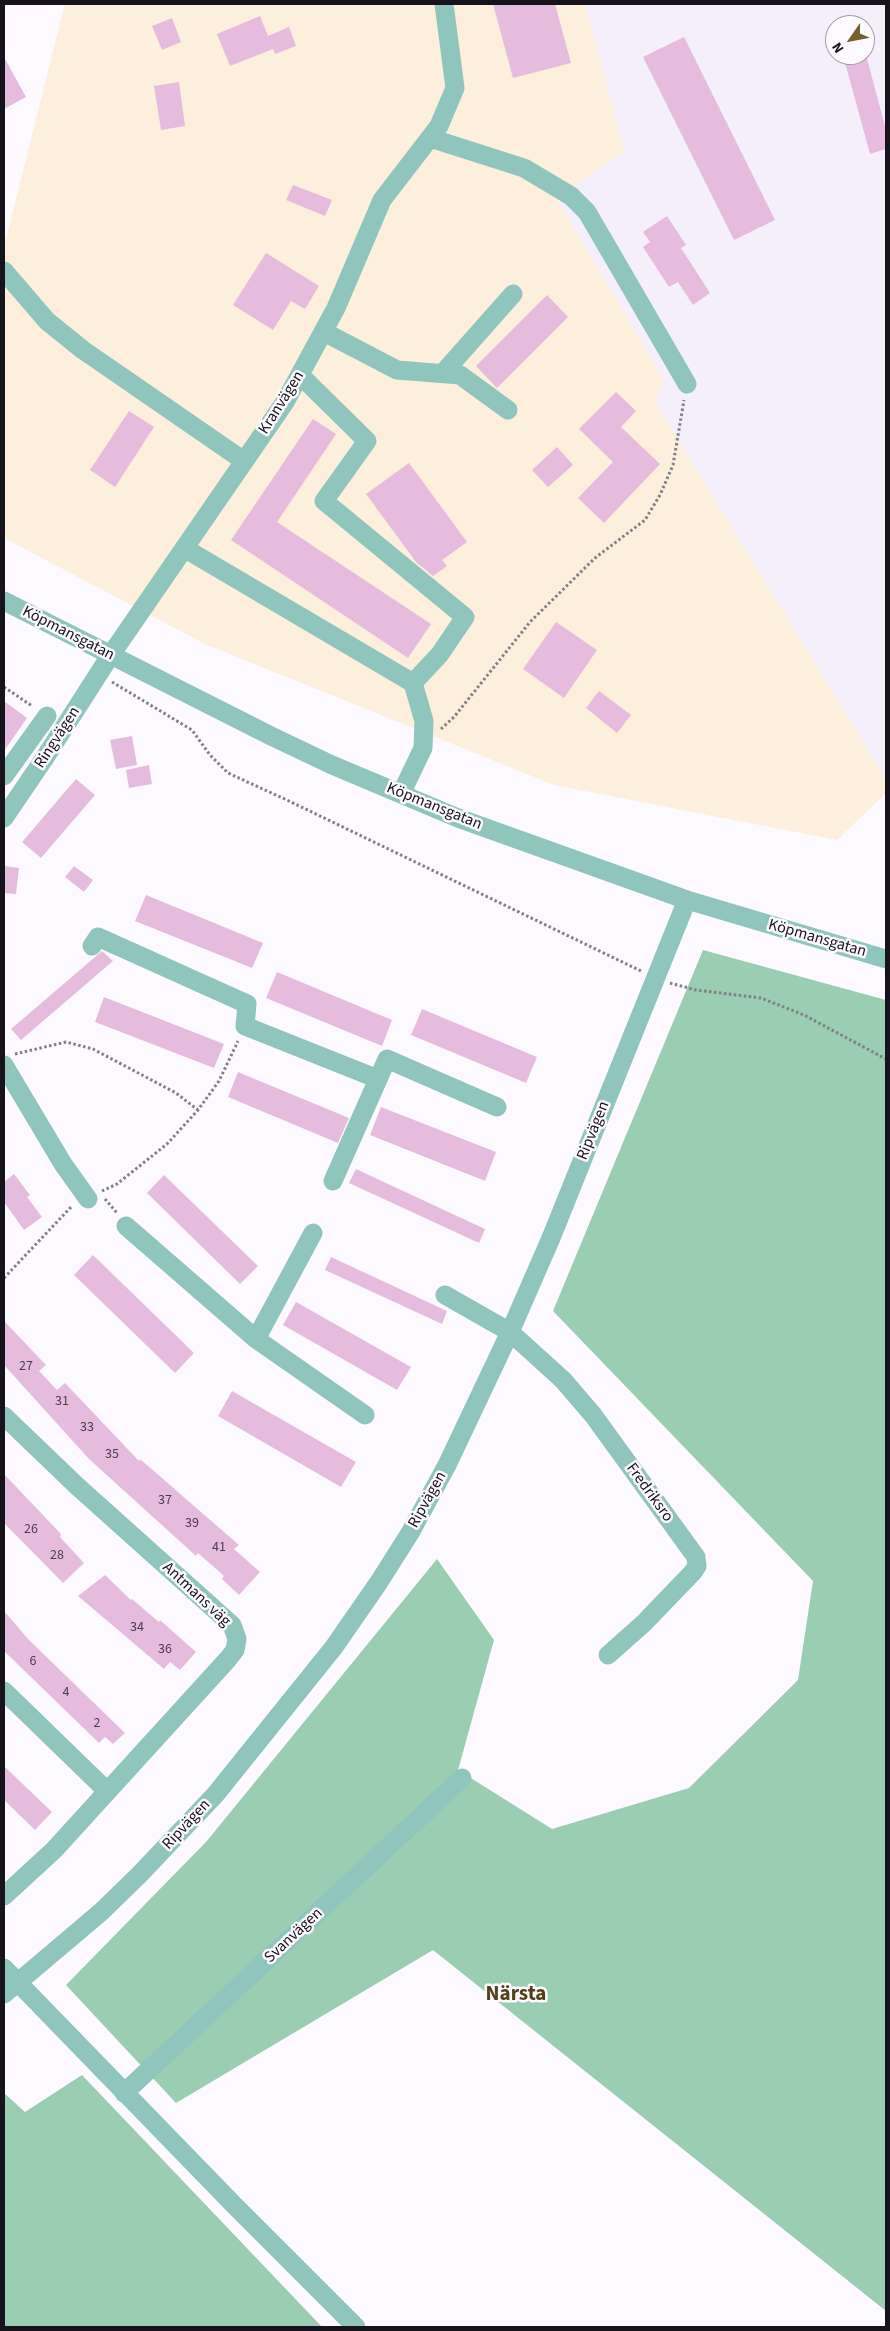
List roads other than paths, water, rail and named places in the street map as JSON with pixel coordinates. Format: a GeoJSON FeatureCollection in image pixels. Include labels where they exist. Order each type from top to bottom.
{"type":"FeatureCollection","features":[{"type":"Feature","properties":{"kind":"street","name":"Kranvägen"},"geometry":{"type":"LineString","coordinates":[[110,656],[285,402],[324,332],[382,200],[439,126],[455,88],[444,4]]}},
{"type":"Feature","properties":{"kind":"street"},"geometry":{"type":"LineString","coordinates":[[430,138],[524,168],[571,196],[588,212],[686,384]]}},
{"type":"Feature","properties":{"kind":"street"},"geometry":{"type":"LineString","coordinates":[[4,271],[48,321],[83,350],[244,461]]}},
{"type":"Feature","properties":{"kind":"street"},"geometry":{"type":"LineString","coordinates":[[444,373],[513,294]]}},
{"type":"Feature","properties":{"kind":"street"},"geometry":{"type":"LineString","coordinates":[[324,332],[397,370],[460,375],[508,410]]}},
{"type":"Feature","properties":{"kind":"street"},"geometry":{"type":"LineString","coordinates":[[300,375],[367,440],[324,501],[465,617],[440,654],[413,683]]}},
{"type":"Feature","properties":{"kind":"street"},"geometry":{"type":"LineString","coordinates":[[184,548],[413,683],[424,721],[423,748],[401,794]]}},
{"type":"Feature","properties":{"kind":"street","name":"Köpmansgatan"},"geometry":{"type":"LineString","coordinates":[[4,601],[271,736],[401,794],[548,852],[687,900],[886,960]]}},
{"type":"Feature","properties":{"kind":"street","name":"Ringvägen"},"geometry":{"type":"LineString","coordinates":[[6,812],[110,656]]}},
{"type":"Feature","properties":{"kind":"street"},"geometry":{"type":"LineString","coordinates":[[4,776],[47,716]]}},
{"type":"Feature","properties":{"kind":"street","name":"Ripvägen"},"geometry":{"type":"LineString","coordinates":[[11,1988],[101,1912],[178,1835],[256,1747],[334,1647],[410,1533],[447,1465],[510,1332],[551,1238],[687,900]]}},
{"type":"Feature","properties":{"kind":"street"},"geometry":{"type":"LineString","coordinates":[[92,946],[98,937],[247,1004],[245,1026],[378,1079]]}},
{"type":"Feature","properties":{"kind":"street"},"geometry":{"type":"LineString","coordinates":[[333,1182],[387,1059],[497,1107]]}},
{"type":"Feature","properties":{"kind":"street"},"geometry":{"type":"LineString","coordinates":[[7,1061],[63,1164],[94,1196]]}},
{"type":"Feature","properties":{"kind":"street"},"geometry":{"type":"LineString","coordinates":[[126,1226],[256,1339],[365,1416]]}},
{"type":"Feature","properties":{"kind":"street"},"geometry":{"type":"LineString","coordinates":[[256,1339],[313,1234]]}},
{"type":"Feature","properties":{"kind":"street","name":"Fredriksro"},"geometry":{"type":"LineString","coordinates":[[445,1295],[510,1332],[563,1380],[593,1416],[696,1557],[696,1566],[693,1572],[644,1623],[608,1655]]}},
{"type":"Feature","properties":{"kind":"street","name":"Antmans väg"},"geometry":{"type":"LineString","coordinates":[[4,1416],[77,1486],[232,1625],[237,1639],[234,1650],[228,1659],[54,1850],[4,1896]]}},
{"type":"Feature","properties":{"kind":"street"},"geometry":{"type":"LineString","coordinates":[[4,1691],[107,1792]]}},
{"type":"Feature","properties":{"kind":"street","name":"Svanvägen"},"geometry":{"type":"LineString","coordinates":[[124,2093],[462,1778]]}},
{"type":"Feature","properties":{"kind":"street"},"geometry":{"type":"LineString","coordinates":[[4,1968],[11,1988],[124,2093],[356,2327]]}},
{"type":"Feature","properties":{"kind":"district","name":"Närsta"},"geometry":{"type":"Point","coordinates":[516,1995]}}]}
